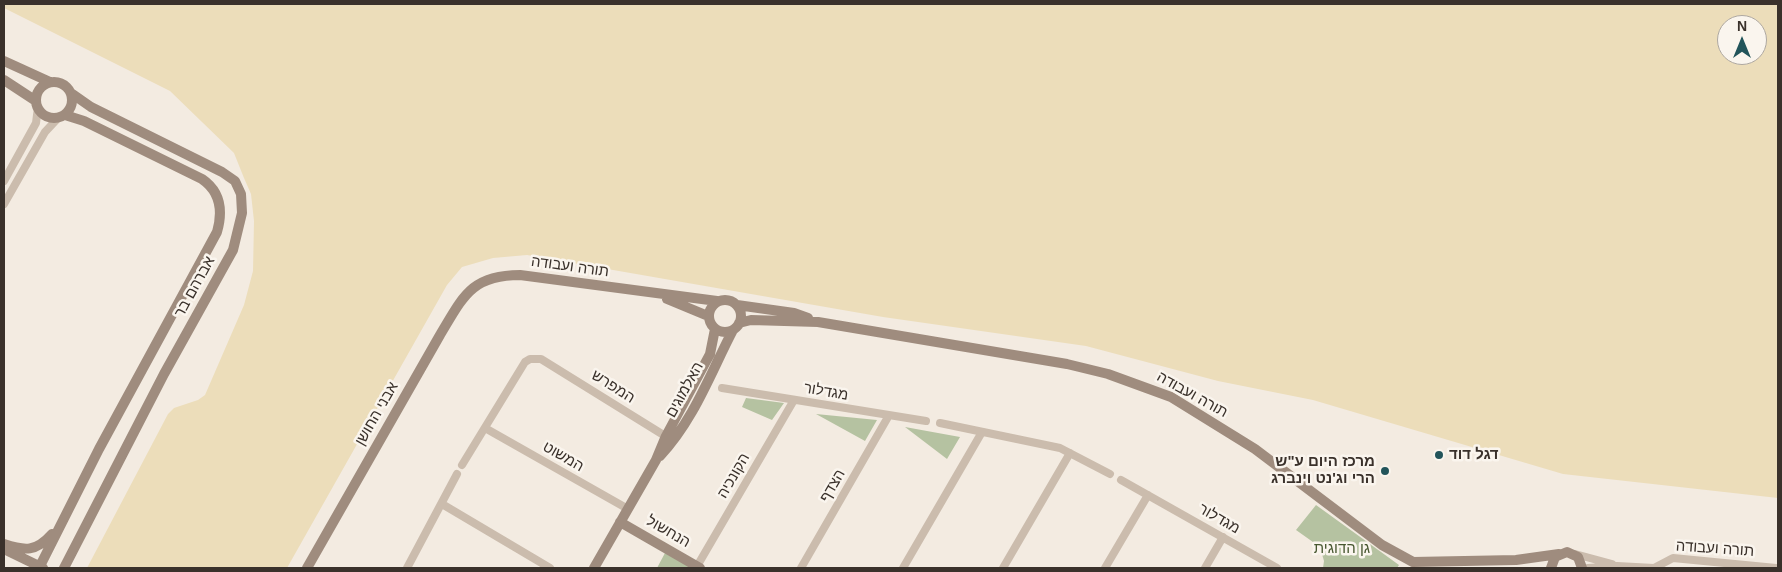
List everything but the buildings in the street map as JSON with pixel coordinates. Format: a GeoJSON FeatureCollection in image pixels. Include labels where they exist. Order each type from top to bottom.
{"type":"FeatureCollection","features":[{"type":"Feature","properties":{"kind":"street"},"geometry":{"type":"LineString","coordinates":[[4,61],[50,82],[63,84],[71,93],[72,105],[45,132],[4,204]]}},
{"type":"Feature","properties":{"kind":"street"},"geometry":{"type":"LineString","coordinates":[[4,80],[37,104],[46,116],[62,116]]}},
{"type":"Feature","properties":{"kind":"street"},"geometry":{"type":"LineString","coordinates":[[4,181],[36,122],[40,89],[50,82]]}},
{"type":"Feature","properties":{"kind":"street","name":"אברהם בר"},"geometry":{"type":"LineString","coordinates":[[64,568],[164,374],[233,250],[242,213],[239,189],[235,181],[222,172],[91,107],[71,93]]}},
{"type":"Feature","properties":{"kind":"street","name":"אברהם בר"},"geometry":{"type":"LineString","coordinates":[[41,567],[62,522],[212,240],[221,213],[217,195],[209,184],[202,179],[84,121],[62,116]]}},
{"type":"Feature","properties":{"kind":"street","name":"תורה ועבודה"},"geometry":{"type":"LineString","coordinates":[[482,282],[493,276],[520,275],[717,301]]}},
{"type":"Feature","properties":{"kind":"street","name":"אבני החושן"},"geometry":{"type":"LineString","coordinates":[[307,568],[459,303],[471,289],[482,282]]}},
{"type":"Feature","properties":{"kind":"street","name":"תורה ועבודה"},"geometry":{"type":"LineString","coordinates":[[654,294],[708,316]]}},
{"type":"Feature","properties":{"kind":"street"},"geometry":{"type":"LineString","coordinates":[[727,300],[737,305],[741,314],[736,326],[724,332],[715,329],[708,316],[710,308],[717,301],[727,300]]}},
{"type":"Feature","properties":{"kind":"street","name":"תורה ועבודה"},"geometry":{"type":"LineString","coordinates":[[737,305],[794,313],[818,322]]}},
{"type":"Feature","properties":{"kind":"street","name":"תורה ועבודה"},"geometry":{"type":"LineString","coordinates":[[736,326],[751,320],[818,322],[1068,364],[1138,384],[1171,397],[1255,449],[1411,565],[1516,560],[1567,552],[1617,566]]}},
{"type":"Feature","properties":{"kind":"street","name":"האלמוגים"},"geometry":{"type":"LineString","coordinates":[[594,568],[656,460],[707,385],[736,326]]}},
{"type":"Feature","properties":{"kind":"street","name":"האלמוגים"},"geometry":{"type":"LineString","coordinates":[[670,439],[710,354],[715,329]]}},
{"type":"Feature","properties":{"kind":"street","name":"המפרש"},"geometry":{"type":"LineString","coordinates":[[486,428],[525,362],[536,358],[541,359],[670,439]]}},
{"type":"Feature","properties":{"kind":"street","name":"מגדלור"},"geometry":{"type":"LineString","coordinates":[[722,388],[888,417],[926,421]]}},
{"type":"Feature","properties":{"kind":"street","name":"הקונכיה"},"geometry":{"type":"LineString","coordinates":[[698,568],[794,400]]}},
{"type":"Feature","properties":{"kind":"street","name":"הצדף"},"geometry":{"type":"LineString","coordinates":[[801,568],[888,417]]}},
{"type":"Feature","properties":{"kind":"street"},"geometry":{"type":"LineString","coordinates":[[940,423],[1060,448],[1110,474]]}},
{"type":"Feature","properties":{"kind":"street"},"geometry":{"type":"LineString","coordinates":[[462,465],[486,428]]}},
{"type":"Feature","properties":{"kind":"street","name":"המשוט"},"geometry":{"type":"LineString","coordinates":[[486,428],[628,509]]}},
{"type":"Feature","properties":{"kind":"street"},"geometry":{"type":"LineString","coordinates":[[903,568],[982,432]]}},
{"type":"Feature","properties":{"kind":"street"},"geometry":{"type":"LineString","coordinates":[[1004,568],[1070,452]]}},
{"type":"Feature","properties":{"kind":"street"},"geometry":{"type":"LineString","coordinates":[[406,568],[458,474]]}},
{"type":"Feature","properties":{"kind":"street","name":"מגדלור"},"geometry":{"type":"LineString","coordinates":[[1121,480],[1277,568]]}},
{"type":"Feature","properties":{"kind":"street"},"geometry":{"type":"LineString","coordinates":[[1105,568],[1148,494]]}},
{"type":"Feature","properties":{"kind":"street"},"geometry":{"type":"LineString","coordinates":[[442,504],[550,568]]}},
{"type":"Feature","properties":{"kind":"street"},"geometry":{"type":"LineString","coordinates":[[4,544],[21,549],[37,547],[44,544],[62,522]]}},
{"type":"Feature","properties":{"kind":"street","name":"הנחשול"},"geometry":{"type":"LineString","coordinates":[[620,522],[698,568]]}},
{"type":"Feature","properties":{"kind":"street"},"geometry":{"type":"LineString","coordinates":[[1205,568],[1223,537]]}},
{"type":"Feature","properties":{"kind":"street"},"geometry":{"type":"LineString","coordinates":[[4,549],[41,567]]}},
{"type":"Feature","properties":{"kind":"street"},"geometry":{"type":"LineString","coordinates":[[1551,567],[1559,554]]}},
{"type":"Feature","properties":{"kind":"street"},"geometry":{"type":"LineString","coordinates":[[1575,554],[1580,560],[1582,568]]}},
{"type":"Feature","properties":{"kind":"street","name":"תורה ועבודה"},"geometry":{"type":"LineString","coordinates":[[1588,568],[1617,566],[1654,568],[1673,558],[1776,568]]}},
{"type":"Feature","properties":{"kind":"street","name":"תורה ועבודה"},"geometry":{"type":"LineString","coordinates":[[1516,560],[1551,567]]}},
{"type":"Feature","properties":{"kind":"green space"},"geometry":{"type":"Polygon","coordinates":[[[746,398],[784,403],[772,420],[742,407],[746,398]]]}},
{"type":"Feature","properties":{"kind":"green space"},"geometry":{"type":"Polygon","coordinates":[[[816,414],[877,420],[865,441],[816,414]]]}},
{"type":"Feature","properties":{"kind":"green space"},"geometry":{"type":"Polygon","coordinates":[[[905,427],[960,437],[947,459],[905,427]]]}},
{"type":"Feature","properties":{"kind":"green space","name":"גן הדוגית"},"geometry":{"type":"Polygon","coordinates":[[[1316,505],[1399,565],[1397,568],[1323,568],[1324,561],[1320,547],[1296,530],[1316,505]]]}},
{"type":"Feature","properties":{"kind":"green space"},"geometry":{"type":"Polygon","coordinates":[[[665,553],[690,567],[657,568],[665,553]]]}},
{"type":"Feature","properties":{"kind":"sand"},"geometry":{"type":"Polygon","coordinates":[[[4,4],[1778,4],[1778,498],[1563,474],[1313,400],[1218,381],[1086,346],[883,317],[527,255],[493,258],[462,267],[447,285],[287,568],[87,568],[168,414],[174,408],[198,400],[205,395],[244,305],[253,271],[254,221],[251,194],[234,153],[170,91],[4,8],[4,4]]]}},
{"type":"Feature","properties":{"kind":"place","name":"דגל דוד"},"geometry":{"type":"Point","coordinates":[1439,455]}},
{"type":"Feature","properties":{"kind":"place","name":"מרכז היום ע\"ש הרי וג'נט וינברג"},"geometry":{"type":"Point","coordinates":[1385,471]}}]}
